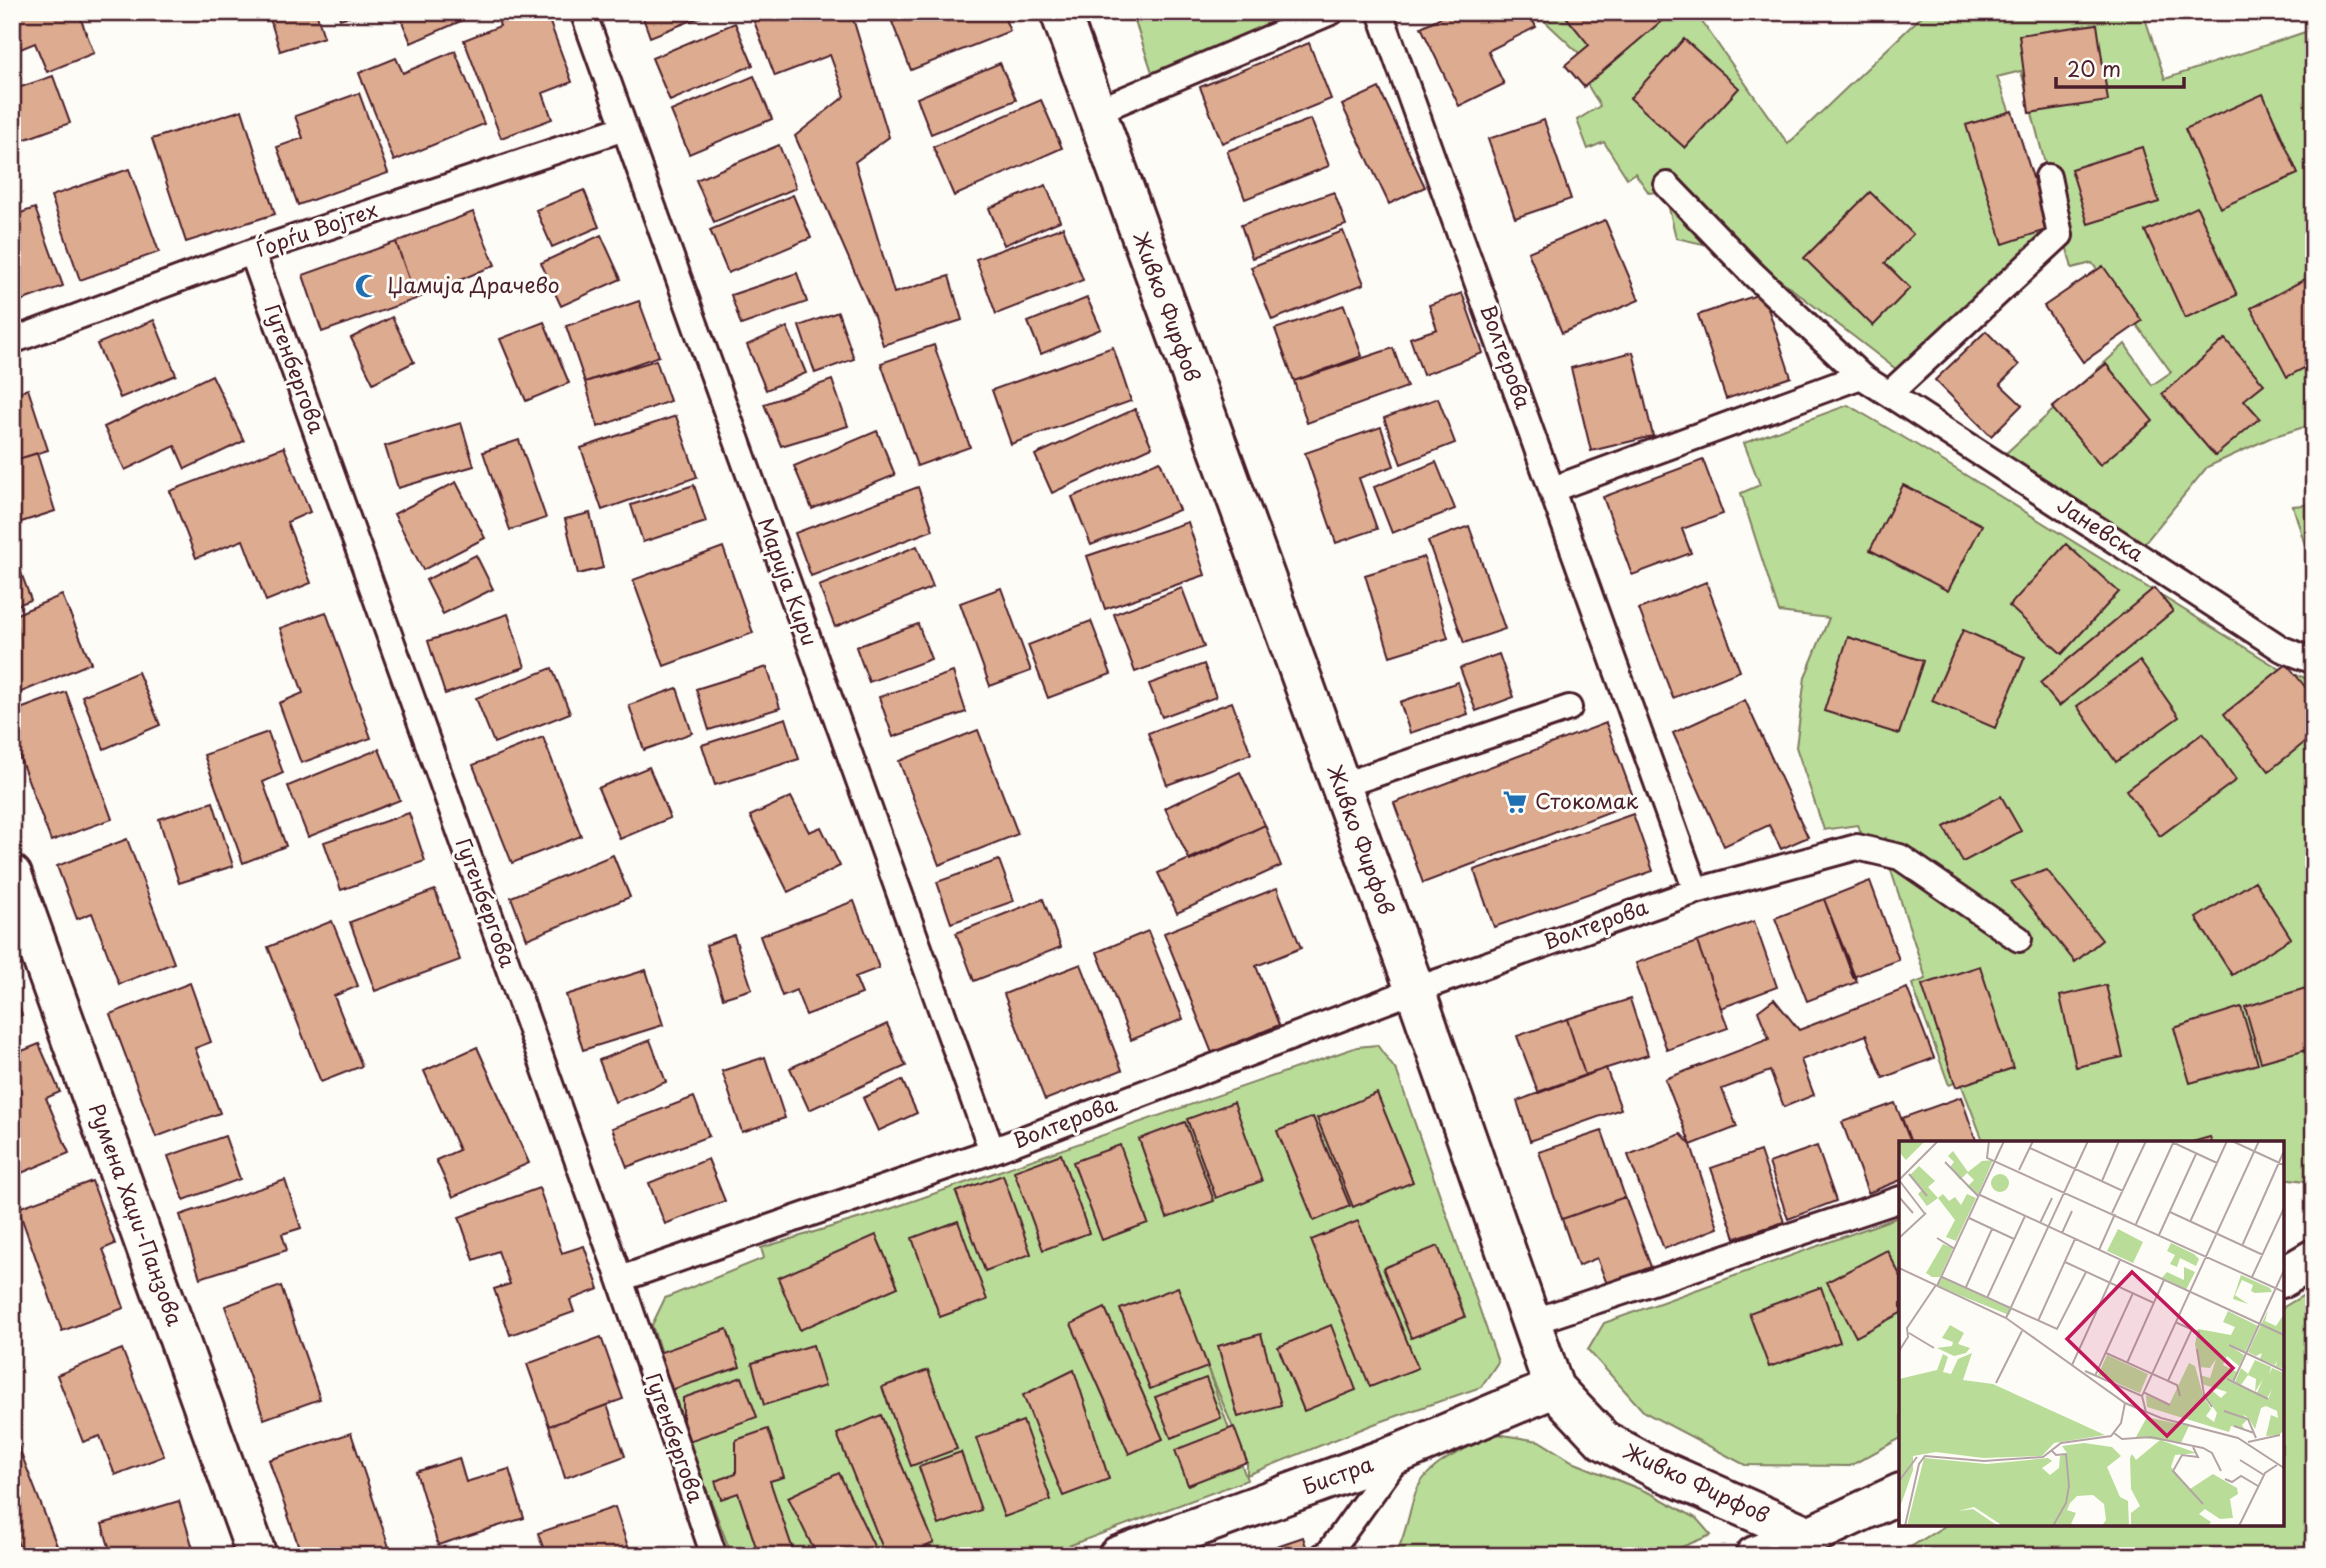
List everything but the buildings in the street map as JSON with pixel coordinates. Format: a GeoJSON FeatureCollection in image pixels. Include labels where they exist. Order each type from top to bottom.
{"type":"FeatureCollection","features":[{"type":"Feature","properties":{"kind":"street","name":"Живко Фирфов"},"geometry":{"type":"LineString","coordinates":[[1060,12],[1415,990],[1554,1388],[1603,1440],[1655,1468],[1809,1536]]}},
{"type":"Feature","properties":{"kind":"street","name":"Румена Хаџи-Панзова"},"geometry":{"type":"LineString","coordinates":[[12,875],[257,1556]]}},
{"type":"Feature","properties":{"kind":"street"},"geometry":{"type":"LineString","coordinates":[[2284,1277],[2314,1259]]}},
{"type":"Feature","properties":{"kind":"street","name":"Бистра"},"geometry":{"type":"LineString","coordinates":[[1118,1556],[1401,1453],[1554,1388]]}},
{"type":"Feature","properties":{"kind":"street"},"geometry":{"type":"LineString","coordinates":[[1755,1556],[1809,1536],[1899,1494]]}},
{"type":"Feature","properties":{"kind":"lane","name":"Марија Кири"},"geometry":{"type":"LineString","coordinates":[[583,12],[992,1151]]}},
{"type":"Feature","properties":{"kind":"lane"},"geometry":{"type":"LineString","coordinates":[[1095,113],[1331,12]]}},
{"type":"Feature","properties":{"kind":"lane","name":"Волтерова"},"geometry":{"type":"LineString","coordinates":[[620,1279],[992,1151],[1415,990],[1696,891],[1380,12]]}},
{"type":"Feature","properties":{"kind":"lane","name":"Ѓорѓи Војтех"},"geometry":{"type":"LineString","coordinates":[[12,341],[251,252],[624,128]]}},
{"type":"Feature","properties":{"kind":"lane"},"geometry":{"type":"LineString","coordinates":[[1890,393],[2060,235],[2048,177]]}},
{"type":"Feature","properties":{"kind":"lane","name":"Јаневска"},"geometry":{"type":"LineString","coordinates":[[1667,184],[1752,273],[1861,376],[2282,649],[2314,662]]}},
{"type":"Feature","properties":{"kind":"lane","name":"Гутенбергова"},"geometry":{"type":"LineString","coordinates":[[251,252],[620,1279],[714,1556]]}},
{"type":"Feature","properties":{"kind":"lane"},"geometry":{"type":"LineString","coordinates":[[1553,489],[1861,376]]}},
{"type":"Feature","properties":{"kind":"lane"},"geometry":{"type":"LineString","coordinates":[[1340,786],[1569,708]]}},
{"type":"Feature","properties":{"kind":"lane"},"geometry":{"type":"LineString","coordinates":[[1696,891],[1857,847],[1900,857],[2019,939]]}},
{"type":"Feature","properties":{"kind":"lane"},"geometry":{"type":"LineString","coordinates":[[1532,1322],[1899,1200]]}},
{"type":"Feature","properties":{"kind":"lane"},"geometry":{"type":"LineString","coordinates":[[1323,1556],[1328,1554],[1401,1453]]}},
{"type":"Feature","properties":{"kind":"green space"},"geometry":{"type":"Polygon","coordinates":[[[1132,12],[1306,12],[1157,87],[1132,12]]]}},
{"type":"Feature","properties":{"kind":"green space"},"geometry":{"type":"Polygon","coordinates":[[[1535,12],[1695,12],[1788,144],[1926,12],[2143,12],[2165,79],[2314,29],[2314,424],[2272,437],[2207,467],[2140,549],[2003,456],[2125,344],[2152,385],[2171,372],[2092,263],[2072,268],[2021,71],[1997,77],[2016,129],[2043,257],[1905,376],[1714,229],[1703,244],[1676,238],[1665,191],[1649,193],[1635,173],[1627,178],[1604,142],[1588,149],[1577,120],[1600,106],[1587,84],[1582,56],[1535,12]]]}},
{"type":"Feature","properties":{"kind":"green space"},"geometry":{"type":"Polygon","coordinates":[[[1848,405],[2280,669],[2314,681],[2314,1182],[2284,1178],[2284,1141],[1983,1141],[1960,1081],[1949,1085],[1912,984],[1926,979],[1888,861],[1886,838],[1867,845],[1857,825],[1824,830],[1796,747],[1805,677],[1829,618],[1779,612],[1741,493],[1760,485],[1744,443],[1848,405]]]}},
{"type":"Feature","properties":{"kind":"green space"},"geometry":{"type":"Polygon","coordinates":[[[2314,504],[2314,575],[2293,506],[2314,504]]]}},
{"type":"Feature","properties":{"kind":"green space"},"geometry":{"type":"Polygon","coordinates":[[[1377,1045],[1397,1072],[1498,1362],[1481,1387],[1374,1424],[1247,1475],[1247,1462],[1201,1350],[1247,1480],[1041,1556],[732,1556],[695,1459],[652,1325],[665,1298],[764,1258],[761,1248],[884,1211],[1357,1047],[1377,1045]]]}},
{"type":"Feature","properties":{"kind":"green space"},"geometry":{"type":"Polygon","coordinates":[[[1899,1217],[1899,1439],[1850,1466],[1745,1465],[1644,1412],[1588,1350],[1604,1323],[1899,1217]]]}},
{"type":"Feature","properties":{"kind":"green space"},"geometry":{"type":"Polygon","coordinates":[[[2314,1289],[2314,1556],[1896,1556],[1945,1526],[2284,1526],[2284,1307],[2314,1289]]]}},
{"type":"Feature","properties":{"kind":"green space"},"geometry":{"type":"Polygon","coordinates":[[[1497,1434],[1539,1441],[1575,1463],[1652,1494],[1696,1518],[1711,1535],[1660,1556],[1380,1556],[1399,1547],[1415,1494],[1428,1473],[1449,1457],[1497,1434]]]}},
{"type":"Feature","properties":{"kind":"place","name":"Џамија Драчево"},"geometry":{"type":"Point","coordinates":[367,286]}},
{"type":"Feature","properties":{"kind":"place","name":"Стокомак"},"geometry":{"type":"Point","coordinates":[1515,802]}}]}
